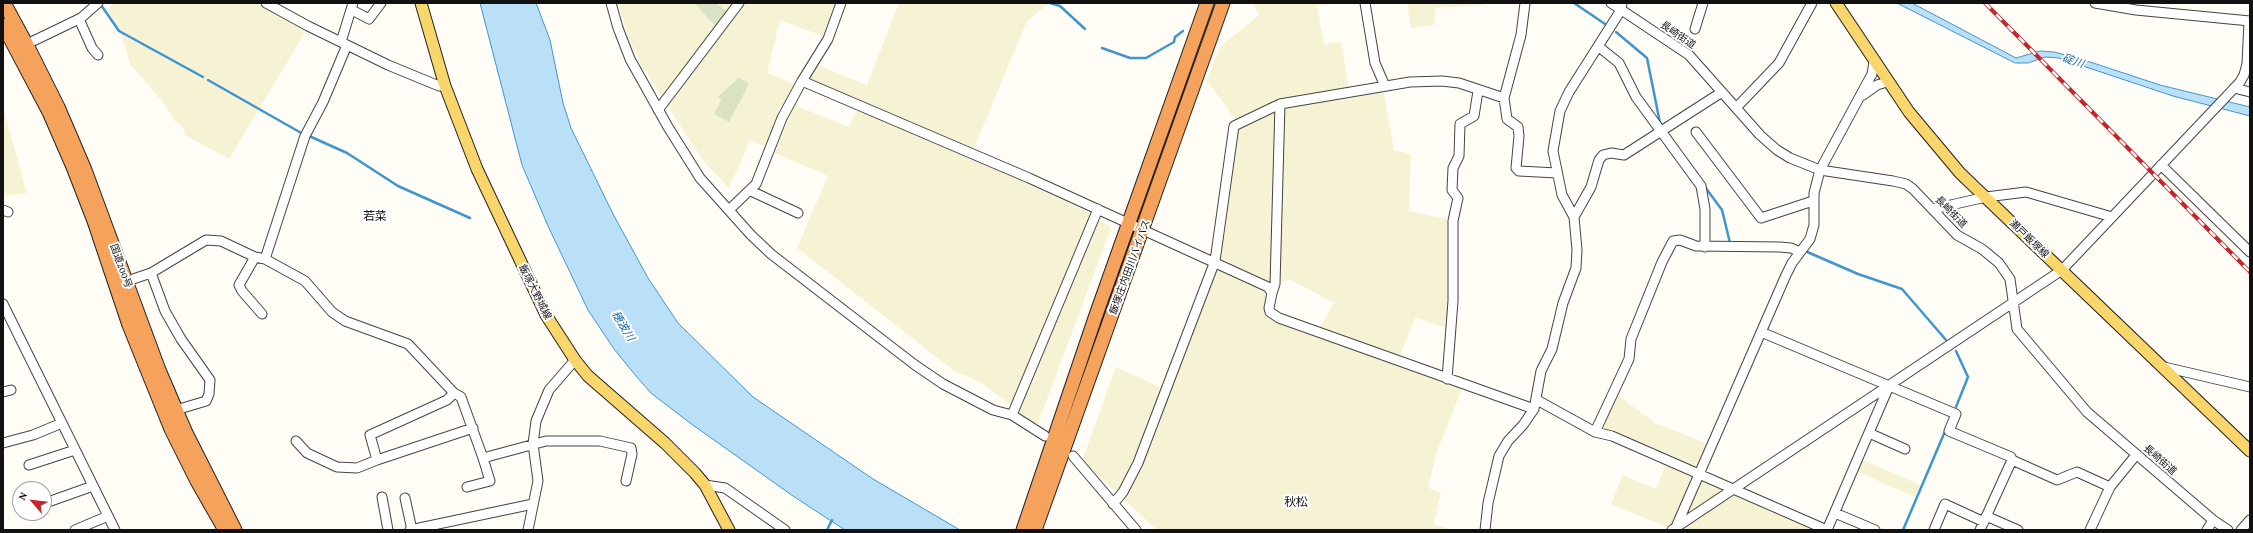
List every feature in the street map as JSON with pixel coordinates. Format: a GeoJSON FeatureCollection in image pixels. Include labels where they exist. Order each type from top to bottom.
{"type":"FeatureCollection","features":[{"type":"Feature","properties":{"kind":"highway","name":"国道200号"},"geometry":{"type":"LineString","coordinates":[[4,3],[27,44],[58,107],[86,170],[159,370],[208,479],[235,530]]}},
{"type":"Feature","properties":{"kind":"highway","name":"飯塚庄内田川バイパス"},"geometry":{"type":"LineString","coordinates":[[1035,530],[1049,476],[1096,314],[1130,223],[1207,3]]}},
{"type":"Feature","properties":{"kind":"highway","name":"飯塚庄内田川バイパス"},"geometry":{"type":"LineString","coordinates":[[1023,530],[1049,476],[1144,229],[1223,3]]}},
{"type":"Feature","properties":{"kind":"highway","name":"国道200号"},"geometry":{"type":"LineString","coordinates":[[3,25],[49,112],[73,168],[94,221],[129,325],[171,429],[226,530]]}},
{"type":"Feature","properties":{"kind":"main road","name":"飯塚大野城線"},"geometry":{"type":"LineString","coordinates":[[421,3],[445,86],[477,170],[546,315],[575,360],[600,387],[665,443],[705,485],[729,530]]}},
{"type":"Feature","properties":{"kind":"main road","name":"瀬戸飯塚線"},"geometry":{"type":"LineString","coordinates":[[1836,3],[1887,82],[1933,142],[1986,197],[2164,367],[2250,452]]}},
{"type":"Feature","properties":{"kind":"street"},"geometry":{"type":"LineString","coordinates":[[27,44],[79,20],[96,7],[98,3]]}},
{"type":"Feature","properties":{"kind":"street"},"geometry":{"type":"LineString","coordinates":[[266,3],[388,65],[439,86],[445,86]]}},
{"type":"Feature","properties":{"kind":"street"},"geometry":{"type":"LineString","coordinates":[[262,314],[242,291],[239,285],[260,258],[305,136],[323,102],[344,43],[353,6],[369,19],[381,3]]}},
{"type":"Feature","properties":{"kind":"street"},"geometry":{"type":"LineString","coordinates":[[611,3],[618,28],[630,59],[658,110],[700,178],[772,254],[915,365],[943,384],[993,410],[1012,415],[1045,436]]}},
{"type":"Feature","properties":{"kind":"street"},"geometry":{"type":"LineString","coordinates":[[658,110],[739,3]]}},
{"type":"Feature","properties":{"kind":"street"},"geometry":{"type":"LineString","coordinates":[[729,210],[751,191],[761,175],[782,118],[828,38],[841,3]]}},
{"type":"Feature","properties":{"kind":"street"},"geometry":{"type":"LineString","coordinates":[[1364,3],[1375,63],[1385,86]]}},
{"type":"Feature","properties":{"kind":"street"},"geometry":{"type":"LineString","coordinates":[[1526,3],[1521,35],[1504,98],[1507,119],[1518,127],[1519,136],[1516,168],[1519,170],[1557,173]]}},
{"type":"Feature","properties":{"kind":"street","name":"長崎街道"},"geometry":{"type":"LineString","coordinates":[[1612,3],[1621,7],[1689,55],[1736,108],[1777,150],[1790,158],[1820,170],[1906,184],[1913,189],[1957,235],[1982,249],[1999,263],[2010,279],[2017,329],[2062,385],[2087,412],[2136,455],[2213,520],[2228,530]]}},
{"type":"Feature","properties":{"kind":"street"},"geometry":{"type":"LineString","coordinates":[[1695,29],[1703,3]]}},
{"type":"Feature","properties":{"kind":"street"},"geometry":{"type":"LineString","coordinates":[[1736,108],[1779,63],[1812,3]]}},
{"type":"Feature","properties":{"kind":"street"},"geometry":{"type":"LineString","coordinates":[[1674,529],[2062,270],[2234,88],[2244,75],[2249,50],[2250,21],[2136,10],[2095,3]]}},
{"type":"Feature","properties":{"kind":"street"},"geometry":{"type":"LineString","coordinates":[[1485,530],[1488,503],[1498,456],[1534,409],[1537,400],[1541,372],[1552,349],[1563,303],[1576,268],[1577,250],[1574,217],[1565,203],[1553,151],[1560,111],[1570,92],[1599,48],[1621,7]]}},
{"type":"Feature","properties":{"kind":"street"},"geometry":{"type":"LineString","coordinates":[[79,20],[92,48],[98,55]]}},
{"type":"Feature","properties":{"kind":"street"},"geometry":{"type":"LineString","coordinates":[[1599,48],[1619,63],[1636,97],[1701,186],[1705,209],[1705,247]]}},
{"type":"Feature","properties":{"kind":"street"},"geometry":{"type":"LineString","coordinates":[[1674,529],[1786,275],[1810,239],[1812,233],[1813,201],[1820,170],[1872,74],[1874,62]]}},
{"type":"Feature","properties":{"kind":"street"},"geometry":{"type":"LineString","coordinates":[[802,81],[1098,208],[1268,287],[1272,293]]}},
{"type":"Feature","properties":{"kind":"street"},"geometry":{"type":"LineString","coordinates":[[1113,504],[1123,492],[1138,463],[1215,262],[1234,126],[1280,104],[1410,82],[1442,81],[1459,83],[1478,91],[1497,94],[1504,98]]}},
{"type":"Feature","properties":{"kind":"street"},"geometry":{"type":"LineString","coordinates":[[1860,97],[1877,85],[1887,82]]}},
{"type":"Feature","properties":{"kind":"street"},"geometry":{"type":"LineString","coordinates":[[2234,88],[2250,92]]}},
{"type":"Feature","properties":{"kind":"street"},"geometry":{"type":"LineString","coordinates":[[1447,379],[1453,301],[1453,221],[1458,198],[1452,190],[1453,168],[1459,156],[1460,124],[1474,116],[1478,91]]}},
{"type":"Feature","properties":{"kind":"street"},"geometry":{"type":"LineString","coordinates":[[1574,217],[1591,187],[1599,160],[1603,155],[1611,153],[1624,155],[1722,92]]}},
{"type":"Feature","properties":{"kind":"street"},"geometry":{"type":"LineString","coordinates":[[1280,104],[1275,284],[1269,308],[1270,312],[1279,318],[1534,409]]}},
{"type":"Feature","properties":{"kind":"street"},"geometry":{"type":"LineString","coordinates":[[1696,132],[1762,218],[1813,201]]}},
{"type":"Feature","properties":{"kind":"street"},"geometry":{"type":"LineString","coordinates":[[2161,165],[2250,252]]}},
{"type":"Feature","properties":{"kind":"street"},"geometry":{"type":"LineString","coordinates":[[751,191],[798,213]]}},
{"type":"Feature","properties":{"kind":"street"},"geometry":{"type":"LineString","coordinates":[[1933,209],[1986,197],[2026,192],[2112,217]]}},
{"type":"Feature","properties":{"kind":"street"},"geometry":{"type":"LineString","coordinates":[[1012,415],[1098,208]]}},
{"type":"Feature","properties":{"kind":"street"},"geometry":{"type":"LineString","coordinates":[[127,281],[151,273],[169,261],[211,239],[221,241],[260,258],[305,281],[332,312],[345,321],[408,344],[454,393],[461,397],[473,428],[490,481],[467,487]]}},
{"type":"Feature","properties":{"kind":"street"},"geometry":{"type":"LineString","coordinates":[[1594,432],[1629,359],[1631,339],[1662,262],[1673,241],[1680,240],[1696,246],[1705,247],[1780,247],[1791,248],[1800,252]]}},
{"type":"Feature","properties":{"kind":"street"},"geometry":{"type":"LineString","coordinates":[[151,273],[165,311],[181,339],[210,380],[209,394],[206,401],[176,410]]}},
{"type":"Feature","properties":{"kind":"street"},"geometry":{"type":"LineString","coordinates":[[3,304],[114,530]]}},
{"type":"Feature","properties":{"kind":"street"},"geometry":{"type":"LineString","coordinates":[[1761,332],[1956,414],[1949,431],[2011,457],[2012,460],[2057,480],[2077,472],[2110,487]]}},
{"type":"Feature","properties":{"kind":"street"},"geometry":{"type":"LineString","coordinates":[[528,530],[538,480],[533,444],[536,421],[545,397],[575,360]]}},
{"type":"Feature","properties":{"kind":"street"},"geometry":{"type":"LineString","coordinates":[[2164,367],[2250,387]]}},
{"type":"Feature","properties":{"kind":"street"},"geometry":{"type":"LineString","coordinates":[[1537,400],[1594,432],[1612,436],[1700,473],[1827,530],[1889,386]]}},
{"type":"Feature","properties":{"kind":"street"},"geometry":{"type":"LineString","coordinates":[[377,460],[370,435],[447,400],[454,393]]}},
{"type":"Feature","properties":{"kind":"street"},"geometry":{"type":"LineString","coordinates":[[3,443],[33,435],[62,423]]}},
{"type":"Feature","properties":{"kind":"street"},"geometry":{"type":"LineString","coordinates":[[296,441],[312,456],[337,467],[357,468],[473,428]]}},
{"type":"Feature","properties":{"kind":"street"},"geometry":{"type":"LineString","coordinates":[[1869,433],[1906,448]]}},
{"type":"Feature","properties":{"kind":"street"},"geometry":{"type":"LineString","coordinates":[[483,458],[533,444],[567,440],[600,441],[628,446],[632,454],[626,481]]}},
{"type":"Feature","properties":{"kind":"street"},"geometry":{"type":"LineString","coordinates":[[29,465],[75,450]]}},
{"type":"Feature","properties":{"kind":"street"},"geometry":{"type":"LineString","coordinates":[[2090,530],[2110,487],[2136,455]]}},
{"type":"Feature","properties":{"kind":"street"},"geometry":{"type":"LineString","coordinates":[[1073,456],[1136,530]]}},
{"type":"Feature","properties":{"kind":"street"},"geometry":{"type":"LineString","coordinates":[[1983,523],[2012,460]]}},
{"type":"Feature","properties":{"kind":"street"},"geometry":{"type":"LineString","coordinates":[[705,485],[725,488],[785,530]]}},
{"type":"Feature","properties":{"kind":"street"},"geometry":{"type":"LineString","coordinates":[[52,501],[93,486]]}},
{"type":"Feature","properties":{"kind":"street"},"geometry":{"type":"LineString","coordinates":[[382,498],[388,530]]}},
{"type":"Feature","properties":{"kind":"street"},"geometry":{"type":"LineString","coordinates":[[405,498],[411,530],[533,504]]}},
{"type":"Feature","properties":{"kind":"street"},"geometry":{"type":"LineString","coordinates":[[1934,530],[1945,504],[1983,523],[2018,530]]}},
{"type":"Feature","properties":{"kind":"street"},"geometry":{"type":"LineString","coordinates":[[1835,513],[1875,530]]}},
{"type":"Feature","properties":{"kind":"street"},"geometry":{"type":"LineString","coordinates":[[75,530],[108,516]]}},
{"type":"Feature","properties":{"kind":"street"},"geometry":{"type":"LineString","coordinates":[[2207,530],[2213,520]]}},
{"type":"Feature","properties":{"kind":"street"},"geometry":{"type":"LineString","coordinates":[[2241,530],[2250,520]]}},
{"type":"Feature","properties":{"kind":"shaded area"},"geometry":{"type":"Polygon","coordinates":[[[112,3],[256,3],[306,31],[229,159],[185,135],[183,128],[175,121],[163,102],[130,64],[120,30],[108,12],[112,3]]]}},
{"type":"Feature","properties":{"kind":"shaded area"},"geometry":{"type":"Polygon","coordinates":[[[618,3],[694,3],[716,27],[728,12],[716,3],[835,3],[823,36],[780,20],[767,73],[794,84],[779,111],[765,147],[750,140],[729,188],[707,165],[695,148],[642,66],[629,39],[618,3]],[[738,77],[718,97],[721,100],[715,114],[738,77]]]}},
{"type":"Feature","properties":{"kind":"shaded area"},"geometry":{"type":"Polygon","coordinates":[[[899,3],[1049,3],[1027,21],[974,148],[808,79],[818,65],[867,85],[899,3]]]}},
{"type":"Feature","properties":{"kind":"shaded area"},"geometry":{"type":"Polygon","coordinates":[[[1253,3],[1333,3],[1317,6],[1324,44],[1341,42],[1350,94],[1383,89],[1394,150],[1411,154],[1409,211],[1446,219],[1452,227],[1447,328],[1415,318],[1399,358],[1319,329],[1334,303],[1289,279],[1272,285],[1220,258],[1236,120],[1207,81],[1220,47],[1259,15],[1253,3]]]}},
{"type":"Feature","properties":{"kind":"shaded area"},"geometry":{"type":"Polygon","coordinates":[[[1407,3],[1484,3],[1484,5],[1436,8],[1434,25],[1411,28],[1407,3]]]}},
{"type":"Feature","properties":{"kind":"shaded area"},"geometry":{"type":"Polygon","coordinates":[[[794,105],[849,127],[857,110],[1024,182],[1087,212],[1091,217],[1110,226],[1110,231],[1037,426],[983,384],[953,370],[797,248],[828,176],[775,153],[794,105]]]}},
{"type":"Feature","properties":{"kind":"shaded area"},"geometry":{"type":"Polygon","coordinates":[[[3,107],[27,193],[3,196],[3,107]]]}},
{"type":"Feature","properties":{"kind":"shaded area"},"geometry":{"type":"Polygon","coordinates":[[[1215,268],[1265,291],[1267,294],[1264,312],[1274,322],[1462,389],[1437,451],[1428,488],[1441,493],[1434,524],[1451,530],[1157,530],[1082,461],[1116,367],[1168,391],[1215,268]]]}},
{"type":"Feature","properties":{"kind":"shaded area"},"geometry":{"type":"Polygon","coordinates":[[[1616,394],[1655,423],[1708,444],[1694,475],[1820,530],[1674,530],[1611,504],[1623,475],[1656,489],[1669,457],[1600,430],[1616,394]]]}},
{"type":"Feature","properties":{"kind":"shaded area"},"geometry":{"type":"Polygon","coordinates":[[[1861,459],[1920,485],[1915,497],[1856,471],[1861,459]]]}},
{"type":"Feature","properties":{"kind":"green space"},"geometry":{"type":"Polygon","coordinates":[[[694,3],[716,3],[728,12],[716,27],[694,3]]]}},
{"type":"Feature","properties":{"kind":"green space"},"geometry":{"type":"Polygon","coordinates":[[[739,77],[749,84],[729,122],[714,114],[721,100],[718,97],[739,77]]]}},
{"type":"Feature","properties":{"kind":"water","name":"穂波川"},"geometry":{"type":"Polygon","coordinates":[[[480,3],[536,3],[550,40],[563,103],[571,128],[613,214],[648,278],[678,323],[753,397],[873,479],[960,530],[845,530],[793,496],[690,423],[651,393],[614,349],[588,310],[548,226],[522,165],[480,3]]]}},
{"type":"Feature","properties":{"kind":"water","name":"碇川"},"geometry":{"type":"Polygon","coordinates":[[[1897,3],[1912,3],[2016,58],[2040,51],[2054,52],[2081,59],[2160,85],[2250,107],[2250,116],[2173,96],[2059,58],[2045,57],[2028,63],[2015,63],[1897,3]]]}},
{"type":"Feature","properties":{"kind":"waterway"},"geometry":{"type":"LineString","coordinates":[[1050,3],[1060,6],[1085,29]]}},
{"type":"Feature","properties":{"kind":"waterway"},"geometry":{"type":"LineString","coordinates":[[1574,3],[1608,26]]}},
{"type":"Feature","properties":{"kind":"waterway"},"geometry":{"type":"LineString","coordinates":[[101,5],[119,31],[203,77]]}},
{"type":"Feature","properties":{"kind":"waterway"},"geometry":{"type":"LineString","coordinates":[[1102,48],[1130,58],[1146,58],[1174,42],[1175,37],[1183,31]]}},
{"type":"Feature","properties":{"kind":"waterway"},"geometry":{"type":"LineString","coordinates":[[1616,32],[1647,58],[1660,123]]}},
{"type":"Feature","properties":{"kind":"waterway"},"geometry":{"type":"LineString","coordinates":[[208,80],[303,134]]}},
{"type":"Feature","properties":{"kind":"waterway"},"geometry":{"type":"LineString","coordinates":[[309,136],[347,153],[398,186],[470,218]]}},
{"type":"Feature","properties":{"kind":"waterway"},"geometry":{"type":"LineString","coordinates":[[1705,187],[1722,210],[1730,243],[1732,243]]}},
{"type":"Feature","properties":{"kind":"waterway"},"geometry":{"type":"LineString","coordinates":[[1805,251],[1858,274],[1902,289],[1946,340]]}},
{"type":"Feature","properties":{"kind":"waterway"},"geometry":{"type":"LineString","coordinates":[[1956,351],[1968,377],[1956,407]]}},
{"type":"Feature","properties":{"kind":"waterway"},"geometry":{"type":"LineString","coordinates":[[1903,530],[1946,429]]}},
{"type":"Feature","properties":{"kind":"waterway"},"geometry":{"type":"LineString","coordinates":[[827,530],[832,520]]}},
{"type":"Feature","properties":{"kind":"railway"},"geometry":{"type":"LineString","coordinates":[[1985,3],[2250,272]]}},
{"type":"Feature","properties":{"kind":"district","name":"若菜"},"geometry":{"type":"Point","coordinates":[375,216]}},
{"type":"Feature","properties":{"kind":"district","name":"秋松"},"geometry":{"type":"Point","coordinates":[1296,502]}}]}
